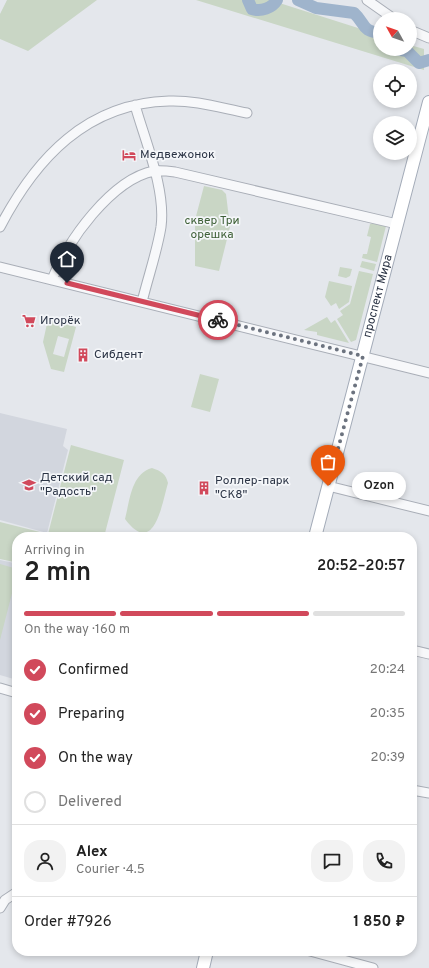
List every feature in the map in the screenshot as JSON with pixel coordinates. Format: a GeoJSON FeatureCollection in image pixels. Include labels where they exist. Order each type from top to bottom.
{"type":"FeatureCollection","features":[{"type":"Feature","properties":{"kind":"main road","name":"проспект Мира"},"geometry":{"type":"LineString","coordinates":[[316,532],[429,102]]}},
{"type":"Feature","properties":{"kind":"main road"},"geometry":{"type":"LineString","coordinates":[[203,968],[206,956]]}},
{"type":"Feature","properties":{"kind":"street"},"geometry":{"type":"LineString","coordinates":[[367,0],[384,12]]}},
{"type":"Feature","properties":{"kind":"street"},"geometry":{"type":"LineString","coordinates":[[417,33],[429,38]]}},
{"type":"Feature","properties":{"kind":"street"},"geometry":{"type":"LineString","coordinates":[[0,227],[38,168],[77,130],[108,113],[135,105],[153,102],[183,101],[247,114]]}},
{"type":"Feature","properties":{"kind":"street"},"geometry":{"type":"LineString","coordinates":[[135,105],[161,197],[161,227],[142,302]]}},
{"type":"Feature","properties":{"kind":"street"},"geometry":{"type":"LineString","coordinates":[[52,280],[56,269],[74,241],[104,200],[129,181],[154,171],[175,172],[397,224]]}},
{"type":"Feature","properties":{"kind":"street"},"geometry":{"type":"LineString","coordinates":[[0,267],[429,373]]}},
{"type":"Feature","properties":{"kind":"street"},"geometry":{"type":"LineString","coordinates":[[328,486],[429,511]]}},
{"type":"Feature","properties":{"kind":"street"},"geometry":{"type":"LineString","coordinates":[[417,651],[429,654]]}},
{"type":"Feature","properties":{"kind":"street"},"geometry":{"type":"LineString","coordinates":[[0,688],[12,692]]}},
{"type":"Feature","properties":{"kind":"street"},"geometry":{"type":"LineString","coordinates":[[417,791],[429,793]]}},
{"type":"Feature","properties":{"kind":"street"},"geometry":{"type":"LineString","coordinates":[[0,908],[5,900],[12,895]]}},
{"type":"Feature","properties":{"kind":"street"},"geometry":{"type":"LineString","coordinates":[[328,956],[372,968]]}},
{"type":"Feature","properties":{"kind":"shaded area","name":"Детский сад \"Радость\""},"geometry":{"type":"Polygon","coordinates":[[[0,413],[67,429],[63,446],[68,450],[47,532],[0,520],[0,413]]]}},
{"type":"Feature","properties":{"kind":"shaded area"},"geometry":{"type":"Polygon","coordinates":[[[0,560],[12,563],[12,679],[0,675],[0,560]]]}},
{"type":"Feature","properties":{"kind":"green space"},"geometry":{"type":"Polygon","coordinates":[[[7,0],[97,0],[28,51],[0,39],[0,14],[7,0]]]}},
{"type":"Feature","properties":{"kind":"green space"},"geometry":{"type":"Polygon","coordinates":[[[196,0],[270,0],[373,33],[373,54],[196,0]]]}},
{"type":"Feature","properties":{"kind":"green space"},"geometry":{"type":"Polygon","coordinates":[[[417,47],[424,49],[424,70],[417,68],[417,64],[404,64],[378,56],[417,56],[417,47]]]}},
{"type":"Feature","properties":{"kind":"green space","name":"сквер Три орешка"},"geometry":{"type":"Polygon","coordinates":[[[204,186],[222,190],[226,194],[230,227],[219,271],[195,266],[195,220],[204,186]]]}},
{"type":"Feature","properties":{"kind":"green space"},"geometry":{"type":"Polygon","coordinates":[[[373,223],[386,226],[377,262],[362,258],[363,254],[367,254],[371,237],[367,236],[370,224],[373,223]]]}},
{"type":"Feature","properties":{"kind":"green space"},"geometry":{"type":"Polygon","coordinates":[[[362,261],[376,264],[374,271],[360,267],[362,261]]]}},
{"type":"Feature","properties":{"kind":"green space"},"geometry":{"type":"Polygon","coordinates":[[[340,267],[352,269],[350,276],[346,278],[338,276],[340,267]]]}},
{"type":"Feature","properties":{"kind":"green space"},"geometry":{"type":"Polygon","coordinates":[[[359,271],[373,274],[356,340],[351,342],[337,319],[343,315],[340,311],[350,304],[359,271]]]}},
{"type":"Feature","properties":{"kind":"green space"},"geometry":{"type":"Polygon","coordinates":[[[329,281],[352,286],[349,302],[339,309],[336,303],[331,306],[325,297],[329,281]]]}},
{"type":"Feature","properties":{"kind":"green space"},"geometry":{"type":"Polygon","coordinates":[[[327,317],[331,323],[335,320],[349,343],[317,335],[317,332],[304,330],[327,317]]]}},
{"type":"Feature","properties":{"kind":"green space"},"geometry":{"type":"Polygon","coordinates":[[[48,319],[76,327],[64,372],[51,369],[43,342],[48,319]],[[58,336],[53,354],[64,357],[69,339],[58,336]]]}},
{"type":"Feature","properties":{"kind":"green space"},"geometry":{"type":"Polygon","coordinates":[[[200,374],[219,379],[210,412],[191,407],[200,374]]]}},
{"type":"Feature","properties":{"kind":"green space"},"geometry":{"type":"Polygon","coordinates":[[[71,445],[124,460],[105,532],[49,532],[71,445]]]}},
{"type":"Feature","properties":{"kind":"green space"},"geometry":{"type":"Polygon","coordinates":[[[152,468],[158,470],[163,473],[168,483],[163,503],[155,524],[150,530],[140,532],[135,530],[125,519],[132,489],[145,471],[152,468]]]}},
{"type":"Feature","properties":{"kind":"green space"},"geometry":{"type":"Polygon","coordinates":[[[0,522],[40,532],[12,532],[12,562],[0,559],[0,522]]]}},
{"type":"Feature","properties":{"kind":"green space"},"geometry":{"type":"Polygon","coordinates":[[[0,564],[12,568],[12,593],[0,640],[0,564]]]}},
{"type":"Feature","properties":{"kind":"waterway"},"geometry":{"type":"LineString","coordinates":[[248,0],[252,9],[255,10],[263,10],[275,3],[277,0]]}},
{"type":"Feature","properties":{"kind":"waterway"},"geometry":{"type":"LineString","coordinates":[[298,0],[316,8],[354,13],[367,29],[373,32]]}},
{"type":"Feature","properties":{"kind":"waterway"},"geometry":{"type":"LineString","coordinates":[[412,56],[419,63],[429,60]]}},
{"type":"Feature","properties":{"kind":"way so far"},"geometry":{"type":"LineString","coordinates":[[218,320],[363,356],[328,486]]}},
{"type":"Feature","properties":{"kind":"place","name":"Медвежонок"},"geometry":{"type":"Point","coordinates":[129,155]}},
{"type":"Feature","properties":{"kind":"place","name":"Игорёк"},"geometry":{"type":"Point","coordinates":[29,321]}},
{"type":"Feature","properties":{"kind":"place","name":"Сибдент"},"geometry":{"type":"Point","coordinates":[83,355]}},
{"type":"Feature","properties":{"kind":"place","name":"Детский сад \"Радость\""},"geometry":{"type":"Point","coordinates":[29,485]}},
{"type":"Feature","properties":{"kind":"place","name":"Ozon"},"geometry":{"type":"Point","coordinates":[328,486]}},
{"type":"Feature","properties":{"kind":"place","name":"Роллер-парк \"СК8\""},"geometry":{"type":"Point","coordinates":[204,488]}},
{"type":"Feature","properties":{"kind":"route"},"geometry":{"type":"LineString","coordinates":[[67,283],[218,320]]}}]}
